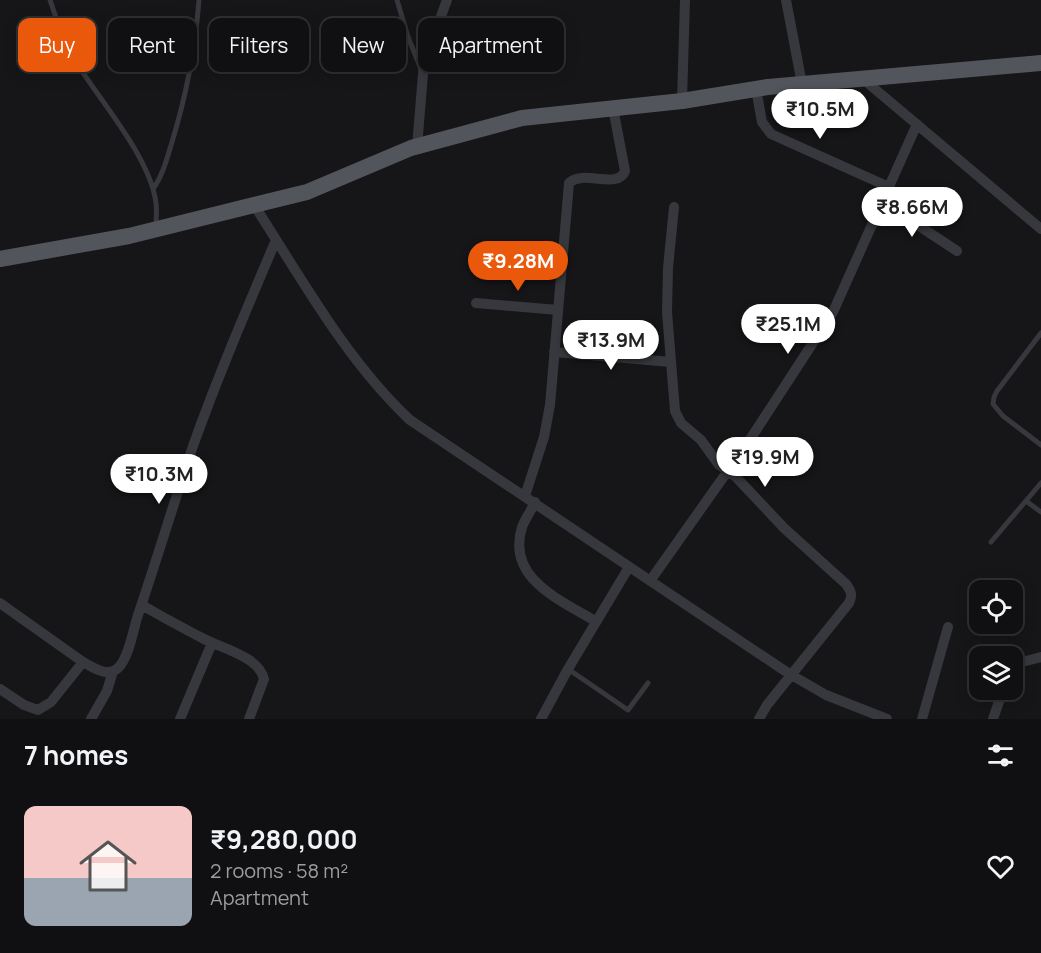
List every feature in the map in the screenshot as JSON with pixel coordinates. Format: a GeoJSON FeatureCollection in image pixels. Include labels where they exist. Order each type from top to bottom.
{"type":"FeatureCollection","features":[{"type":"Feature","properties":{"kind":"main road"},"geometry":{"type":"LineString","coordinates":[[0,259],[156,229],[307,192],[417,147],[522,118],[682,101],[802,84],[1041,63]]}},
{"type":"Feature","properties":{"kind":"street"},"geometry":{"type":"LineString","coordinates":[[417,147],[427,50],[447,0]]}},
{"type":"Feature","properties":{"kind":"street"},"geometry":{"type":"LineString","coordinates":[[682,101],[685,0]]}},
{"type":"Feature","properties":{"kind":"street"},"geometry":{"type":"LineString","coordinates":[[786,0],[802,84]]}},
{"type":"Feature","properties":{"kind":"street"},"geometry":{"type":"LineString","coordinates":[[863,79],[1041,229]]}},
{"type":"Feature","properties":{"kind":"street"},"geometry":{"type":"LineString","coordinates":[[756,89],[762,122],[771,134],[889,188]]}},
{"type":"Feature","properties":{"kind":"street"},"geometry":{"type":"LineString","coordinates":[[525,496],[544,436],[550,405],[569,183],[578,178],[618,179],[624,175],[613,108]]}},
{"type":"Feature","properties":{"kind":"street"},"geometry":{"type":"LineString","coordinates":[[650,581],[728,472],[833,312],[917,124]]}},
{"type":"Feature","properties":{"kind":"street"},"geometry":{"type":"LineString","coordinates":[[883,202],[957,251]]}},
{"type":"Feature","properties":{"kind":"street"},"geometry":{"type":"LineString","coordinates":[[254,205],[370,378],[411,420],[434,438],[535,502],[791,675],[858,714],[887,719]]}},
{"type":"Feature","properties":{"kind":"street"},"geometry":{"type":"LineString","coordinates":[[674,207],[668,268],[667,312],[675,411],[678,419],[701,440],[716,462],[736,477],[784,528],[851,591],[852,597],[759,719]]}},
{"type":"Feature","properties":{"kind":"street"},"geometry":{"type":"LineString","coordinates":[[0,603],[83,662],[98,670],[113,671],[119,667],[142,605],[194,446],[227,357],[276,240]]}},
{"type":"Feature","properties":{"kind":"street"},"geometry":{"type":"LineString","coordinates":[[476,303],[558,310]]}},
{"type":"Feature","properties":{"kind":"street"},"geometry":{"type":"LineString","coordinates":[[554,352],[671,362]]}},
{"type":"Feature","properties":{"kind":"street"},"geometry":{"type":"LineString","coordinates":[[535,502],[519,540],[525,569],[534,582],[543,589],[595,621]]}},
{"type":"Feature","properties":{"kind":"street"},"geometry":{"type":"LineString","coordinates":[[541,719],[595,621],[629,567]]}},
{"type":"Feature","properties":{"kind":"street"},"geometry":{"type":"LineString","coordinates":[[142,605],[212,643],[231,650],[263,673],[263,685],[249,719]]}},
{"type":"Feature","properties":{"kind":"street"},"geometry":{"type":"LineString","coordinates":[[922,719],[948,627]]}},
{"type":"Feature","properties":{"kind":"street"},"geometry":{"type":"LineString","coordinates":[[180,719],[212,643]]}},
{"type":"Feature","properties":{"kind":"street"},"geometry":{"type":"LineString","coordinates":[[1023,662],[1041,657]]}},
{"type":"Feature","properties":{"kind":"street"},"geometry":{"type":"LineString","coordinates":[[0,689],[24,705],[38,710],[51,702],[83,662]]}},
{"type":"Feature","properties":{"kind":"street"},"geometry":{"type":"LineString","coordinates":[[91,719],[107,691],[113,671]]}},
{"type":"Feature","properties":{"kind":"street"},"geometry":{"type":"LineString","coordinates":[[993,719],[1000,700]]}},
{"type":"Feature","properties":{"kind":"lane"},"geometry":{"type":"LineString","coordinates":[[50,0],[63,38],[132,145],[153,189],[156,203],[156,229]]}},
{"type":"Feature","properties":{"kind":"lane"},"geometry":{"type":"LineString","coordinates":[[153,189],[161,176],[185,98],[194,59],[199,0]]}},
{"type":"Feature","properties":{"kind":"lane"},"geometry":{"type":"LineString","coordinates":[[397,0],[408,38],[423,73]]}},
{"type":"Feature","properties":{"kind":"lane"},"geometry":{"type":"LineString","coordinates":[[1041,333],[997,391],[993,404],[1003,416],[1041,445]]}},
{"type":"Feature","properties":{"kind":"lane"},"geometry":{"type":"LineString","coordinates":[[991,542],[1041,483]]}},
{"type":"Feature","properties":{"kind":"lane"},"geometry":{"type":"LineString","coordinates":[[1026,501],[1041,512]]}},
{"type":"Feature","properties":{"kind":"lane"},"geometry":{"type":"LineString","coordinates":[[568,669],[628,710],[648,683]]}}]}
